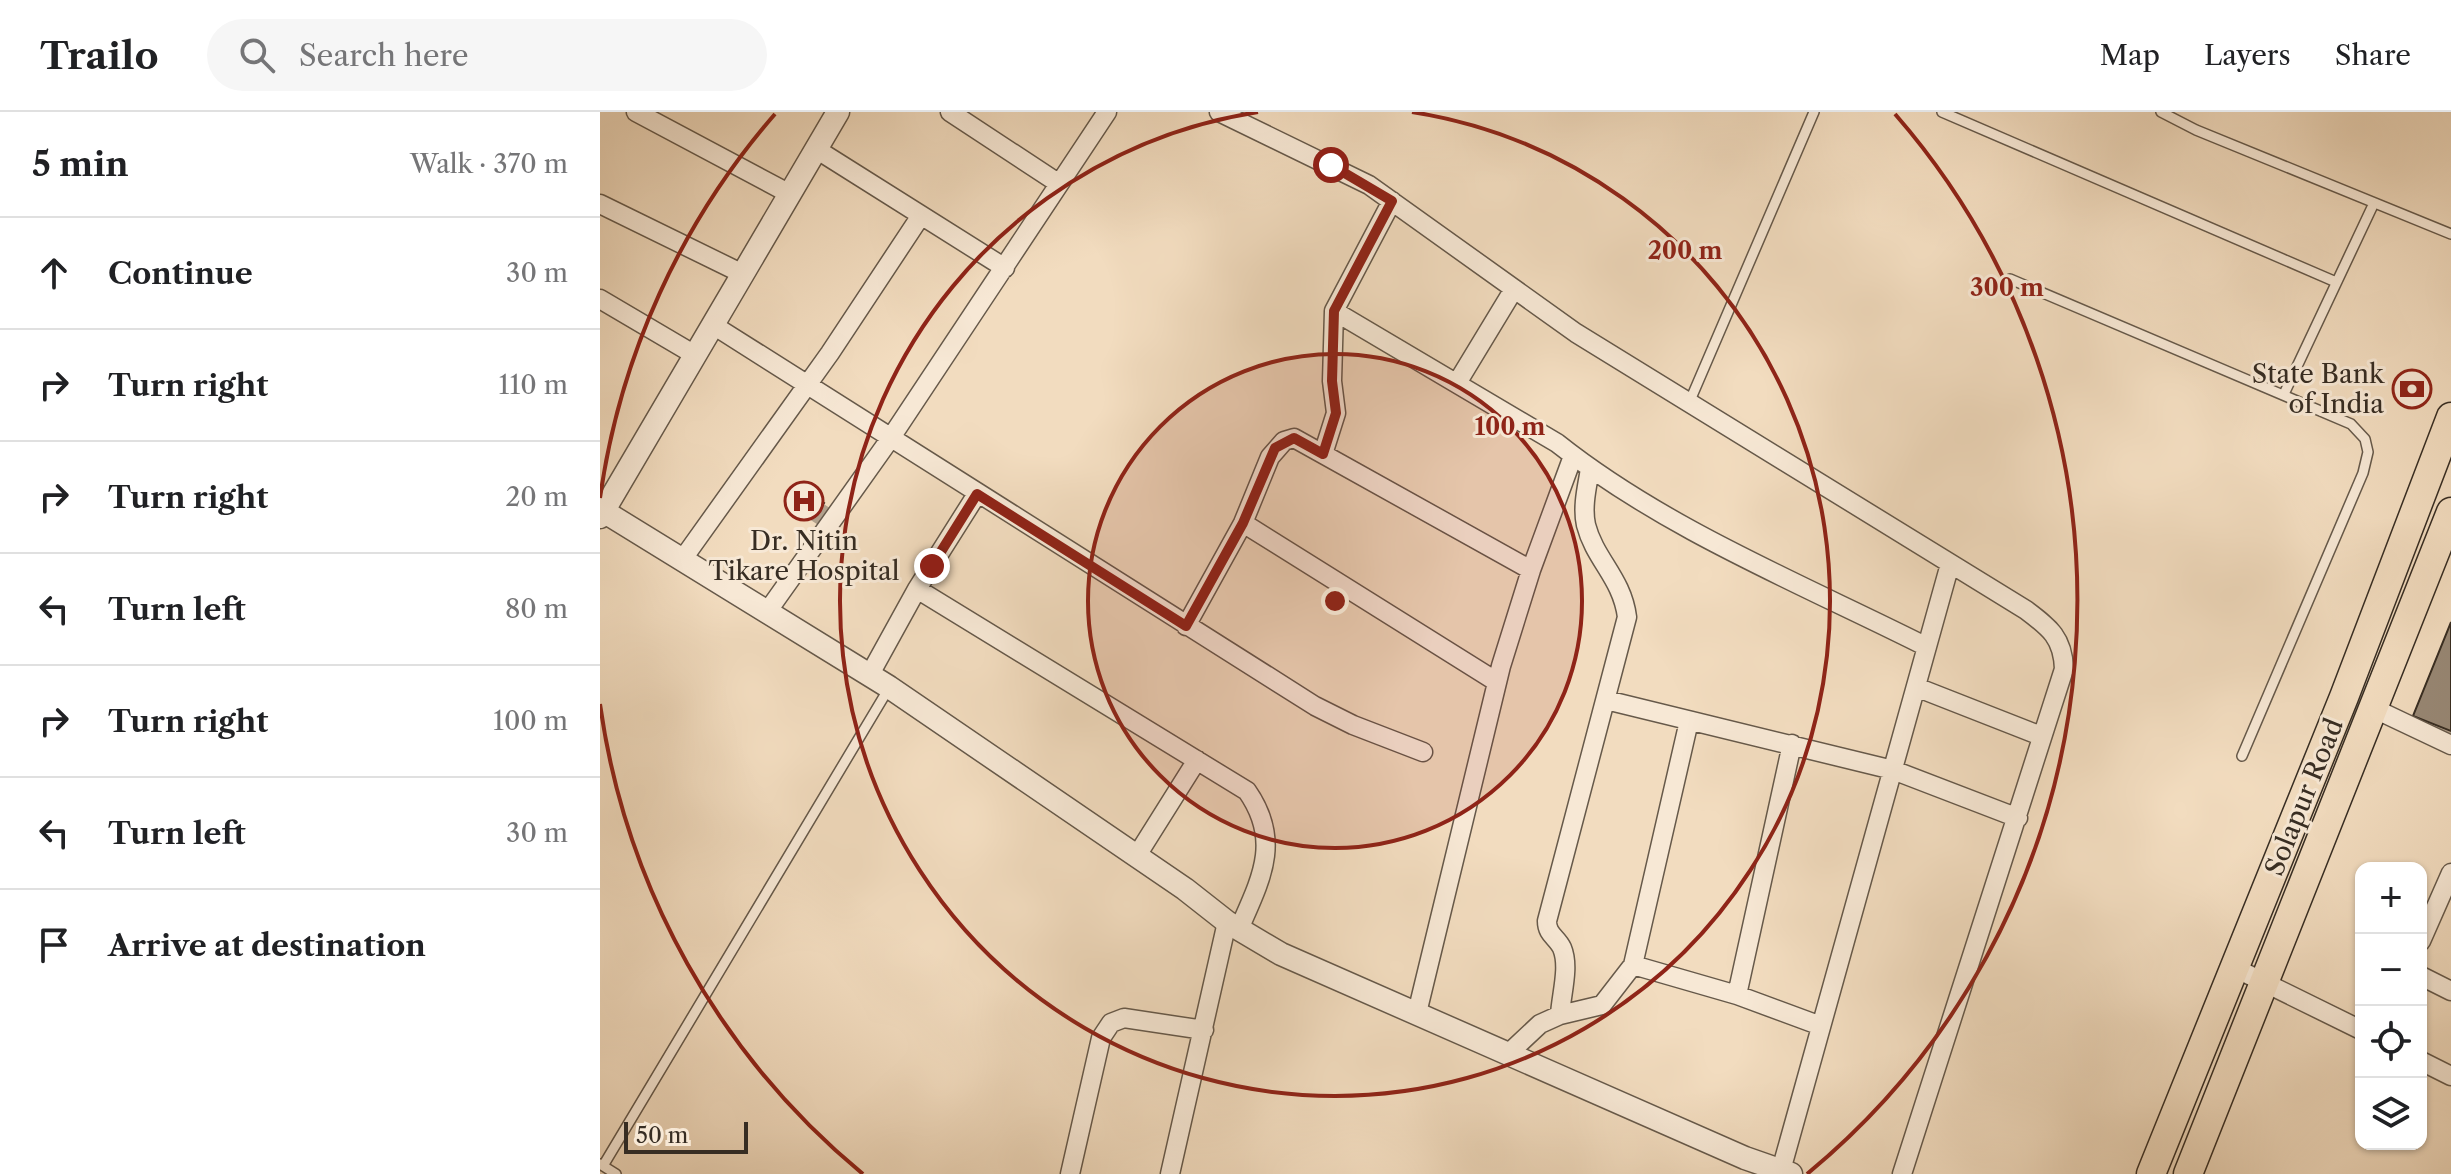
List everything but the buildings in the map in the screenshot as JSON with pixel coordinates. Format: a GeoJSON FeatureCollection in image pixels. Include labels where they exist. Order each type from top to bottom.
{"type":"FeatureCollection","features":[{"type":"Feature","properties":{"kind":"main road","name":"Solapur Road"},"geometry":{"type":"LineString","coordinates":[[2151,1174],[2448,434]]}},
{"type":"Feature","properties":{"kind":"main road","name":"Solapur Road"},"geometry":{"type":"LineString","coordinates":[[2188,1174],[2451,512]]}},
{"type":"Feature","properties":{"kind":"street"},"geometry":{"type":"LineString","coordinates":[[636,112],[790,194]]}},
{"type":"Feature","properties":{"kind":"street"},"geometry":{"type":"LineString","coordinates":[[838,112],[601,512],[889,687],[1233,926],[1281,954],[1784,1173],[1821,1026],[1950,564]]}},
{"type":"Feature","properties":{"kind":"street"},"geometry":{"type":"LineString","coordinates":[[950,112],[1058,183]]}},
{"type":"Feature","properties":{"kind":"street"},"geometry":{"type":"LineString","coordinates":[[767,612],[890,439],[1107,112]]}},
{"type":"Feature","properties":{"kind":"street"},"geometry":{"type":"LineString","coordinates":[[1219,112],[1312,155],[1392,201],[1576,333],[2056,633],[2063,652],[2064,669],[1902,1174]]}},
{"type":"Feature","properties":{"kind":"street"},"geometry":{"type":"LineString","coordinates":[[816,149],[1005,268]]}},
{"type":"Feature","properties":{"kind":"street"},"geometry":{"type":"LineString","coordinates":[[1323,454],[1336,413],[1332,381],[1334,311],[1392,201]]}},
{"type":"Feature","properties":{"kind":"street"},"geometry":{"type":"LineString","coordinates":[[600,204],[743,274]]}},
{"type":"Feature","properties":{"kind":"street"},"geometry":{"type":"LineString","coordinates":[[682,560],[920,217]]}},
{"type":"Feature","properties":{"kind":"street"},"geometry":{"type":"LineString","coordinates":[[1457,383],[1514,289]]}},
{"type":"Feature","properties":{"kind":"street"},"geometry":{"type":"LineString","coordinates":[[600,299],[695,355]]}},
{"type":"Feature","properties":{"kind":"street"},"geometry":{"type":"LineString","coordinates":[[1334,311],[1457,383],[1663,514],[1927,647]]}},
{"type":"Feature","properties":{"kind":"street"},"geometry":{"type":"LineString","coordinates":[[713,325],[1315,706],[1353,725],[1423,752]]}},
{"type":"Feature","properties":{"kind":"street"},"geometry":{"type":"LineString","coordinates":[[1186,626],[1243,523],[1275,448],[1294,438],[1531,570]]}},
{"type":"Feature","properties":{"kind":"street"},"geometry":{"type":"LineString","coordinates":[[1417,1013],[1497,682],[1531,570],[1573,456]]}},
{"type":"Feature","properties":{"kind":"street"},"geometry":{"type":"LineString","coordinates":[[1560,1015],[1565,960],[1560,944],[1547,929],[1547,921],[1627,617],[1625,596],[1586,526],[1584,508],[1590,469]]}},
{"type":"Feature","properties":{"kind":"street"},"geometry":{"type":"LineString","coordinates":[[869,676],[917,589],[977,494]]}},
{"type":"Feature","properties":{"kind":"street"},"geometry":{"type":"LineString","coordinates":[[1243,523],[1497,682]]}},
{"type":"Feature","properties":{"kind":"street"},"geometry":{"type":"LineString","coordinates":[[917,589],[1247,791],[1266,825],[1263,876],[1233,926],[1204,1030],[1170,1174]]}},
{"type":"Feature","properties":{"kind":"street"},"geometry":{"type":"LineString","coordinates":[[1916,687],[2041,736]]}},
{"type":"Feature","properties":{"kind":"street"},"geometry":{"type":"LineString","coordinates":[[1606,700],[1893,770],[2018,818]]}},
{"type":"Feature","properties":{"kind":"street"},"geometry":{"type":"LineString","coordinates":[[2375,709],[2451,745]]}},
{"type":"Feature","properties":{"kind":"street"},"geometry":{"type":"LineString","coordinates":[[1508,1054],[1531,1030],[1560,1015],[1602,1005],[1633,965],[1689,721]]}},
{"type":"Feature","properties":{"kind":"street"},"geometry":{"type":"LineString","coordinates":[[1737,995],[1792,744]]}},
{"type":"Feature","properties":{"kind":"street"},"geometry":{"type":"LineString","coordinates":[[1136,857],[1197,760]]}},
{"type":"Feature","properties":{"kind":"street"},"geometry":{"type":"LineString","coordinates":[[2424,934],[2451,873]]}},
{"type":"Feature","properties":{"kind":"street"},"geometry":{"type":"LineString","coordinates":[[1633,965],[1737,995],[1821,1026]]}},
{"type":"Feature","properties":{"kind":"street"},"geometry":{"type":"LineString","coordinates":[[2235,968],[2355,1027]]}},
{"type":"Feature","properties":{"kind":"street"},"geometry":{"type":"LineString","coordinates":[[2427,979],[2451,991]]}},
{"type":"Feature","properties":{"kind":"street"},"geometry":{"type":"LineString","coordinates":[[1070,1174],[1101,1038],[1111,1023],[1124,1018],[1204,1030]]}},
{"type":"Feature","properties":{"kind":"street"},"geometry":{"type":"LineString","coordinates":[[2427,1064],[2451,1076]]}},
{"type":"Feature","properties":{"kind":"lane"},"geometry":{"type":"LineString","coordinates":[[1689,403],[1814,112]]}},
{"type":"Feature","properties":{"kind":"lane"},"geometry":{"type":"LineString","coordinates":[[1942,112],[2336,282]]}},
{"type":"Feature","properties":{"kind":"lane"},"geometry":{"type":"LineString","coordinates":[[2161,112],[2196,130],[2451,234]]}},
{"type":"Feature","properties":{"kind":"lane"},"geometry":{"type":"LineString","coordinates":[[2284,394],[2374,203]]}},
{"type":"Feature","properties":{"kind":"lane"},"geometry":{"type":"LineString","coordinates":[[2010,279],[2351,424],[2365,439],[2368,452],[2363,473],[2242,756]]}},
{"type":"Feature","properties":{"kind":"lane"},"geometry":{"type":"LineString","coordinates":[[616,1174],[602,1165],[889,687]]}},
{"type":"Feature","properties":{"kind":"place","name":"State Bank of India"},"geometry":{"type":"Point","coordinates":[2412,389]}},
{"type":"Feature","properties":{"kind":"place","name":"Dr. Nitin Tikare Hospital"},"geometry":{"type":"Point","coordinates":[804,501]}},
{"type":"Feature","properties":{"kind":"route"},"geometry":{"type":"LineString","coordinates":[[932,566],[977,494],[1186,626],[1243,523],[1275,448],[1294,438],[1323,454],[1335,425],[1332,381],[1334,311],[1392,201],[1331,165]]}}]}
